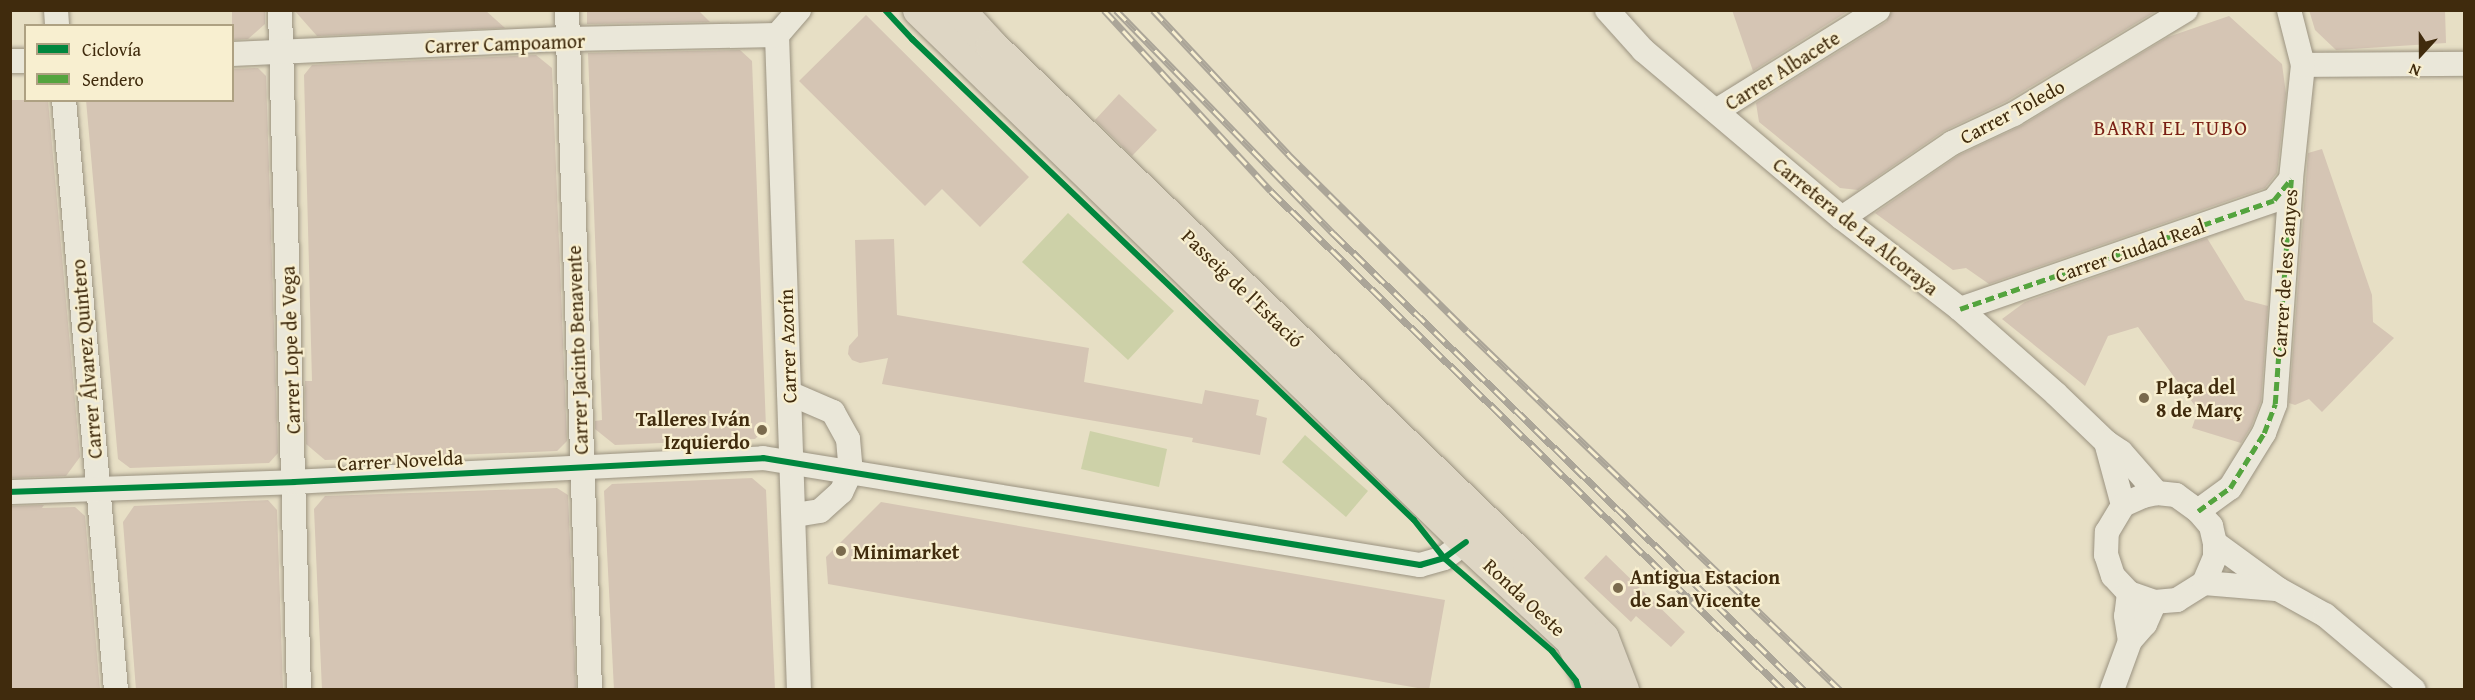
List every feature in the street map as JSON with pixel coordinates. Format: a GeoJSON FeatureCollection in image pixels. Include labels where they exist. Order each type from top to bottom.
{"type":"FeatureCollection","features":[{"type":"Feature","properties":{"kind":"main road","name":"Passeig de l'Estació"},"geometry":{"type":"LineString","coordinates":[[919,10],[1466,542]]}},
{"type":"Feature","properties":{"kind":"main road","name":"Passeig de l'Estació"},"geometry":{"type":"LineString","coordinates":[[959,10],[992,46],[1529,563]]}},
{"type":"Feature","properties":{"kind":"main road","name":"Ronda Oeste"},"geometry":{"type":"LineString","coordinates":[[1466,542],[1572,641],[1594,690]]}},
{"type":"Feature","properties":{"kind":"main road","name":"Ronda Oeste"},"geometry":{"type":"LineString","coordinates":[[1529,563],[1603,638],[1623,690]]}},
{"type":"Feature","properties":{"kind":"street","name":"Carrer Lope de Vega"},"geometry":{"type":"LineString","coordinates":[[280,10],[299,690]]}},
{"type":"Feature","properties":{"kind":"street","name":"Carrer Jacinto Benavente"},"geometry":{"type":"LineString","coordinates":[[567,10],[590,690]]}},
{"type":"Feature","properties":{"kind":"street"},"geometry":{"type":"LineString","coordinates":[[777,34],[799,10]]}},
{"type":"Feature","properties":{"kind":"street","name":"Carretera de La Alcoraya"},"geometry":{"type":"LineString","coordinates":[[1607,10],[1643,50],[1842,218],[1960,309],[2056,394],[2106,442],[2121,452],[2157,493]]}},
{"type":"Feature","properties":{"kind":"street","name":"Carrer Albacete"},"geometry":{"type":"LineString","coordinates":[[1716,111],[1878,10]]}},
{"type":"Feature","properties":{"kind":"street","name":"Carrer Toledo"},"geometry":{"type":"LineString","coordinates":[[1842,218],[1952,143],[2014,114],[2186,10]]}},
{"type":"Feature","properties":{"kind":"street","name":"Carrer de les Canyes"},"geometry":{"type":"LineString","coordinates":[[2198,511],[2230,488],[2264,433],[2275,404],[2291,179],[2303,65],[2289,10]]}},
{"type":"Feature","properties":{"kind":"street","name":"Carrer Campoamor"},"geometry":{"type":"LineString","coordinates":[[234,54],[568,39],[777,34]]}},
{"type":"Feature","properties":{"kind":"street","name":"Carrer Azorín"},"geometry":{"type":"LineString","coordinates":[[777,34],[799,690]]}},
{"type":"Feature","properties":{"kind":"street"},"geometry":{"type":"LineString","coordinates":[[2303,65],[2464,64]]}},
{"type":"Feature","properties":{"kind":"street","name":"Carrer Álvarez Quintero"},"geometry":{"type":"LineString","coordinates":[[64,102],[116,690]]}},
{"type":"Feature","properties":{"kind":"street","name":"Carrer Ciudad Real"},"geometry":{"type":"LineString","coordinates":[[1960,309],[2274,200],[2291,179]]}},
{"type":"Feature","properties":{"kind":"street"},"geometry":{"type":"LineString","coordinates":[[789,393],[833,412],[848,439],[851,471],[841,492],[820,511],[794,515]]}},
{"type":"Feature","properties":{"kind":"street"},"geometry":{"type":"LineString","coordinates":[[2106,442],[2123,505]]}},
{"type":"Feature","properties":{"kind":"street","name":"Carrer Novelda"},"geometry":{"type":"LineString","coordinates":[[10,492],[294,482],[763,458],[1420,565],[1444,558],[1466,542]]}},
{"type":"Feature","properties":{"kind":"street"},"geometry":{"type":"LineString","coordinates":[[2157,493],[2176,495],[2198,511],[2211,526],[2215,543],[2215,557],[2204,583],[2177,600],[2155,602],[2129,593],[2113,576],[2106,555],[2108,532],[2123,505],[2143,496],[2157,493]]}},
{"type":"Feature","properties":{"kind":"street"},"geometry":{"type":"LineString","coordinates":[[2215,543],[2278,589],[2325,615],[2414,690]]}},
{"type":"Feature","properties":{"kind":"street"},"geometry":{"type":"LineString","coordinates":[[2204,583],[2278,589]]}},
{"type":"Feature","properties":{"kind":"street"},"geometry":{"type":"LineString","coordinates":[[2129,593],[2126,615],[2130,641]]}},
{"type":"Feature","properties":{"kind":"street"},"geometry":{"type":"LineString","coordinates":[[2112,690],[2130,641],[2145,624],[2155,602]]}},
{"type":"Feature","properties":{"kind":"green space"},"geometry":{"type":"Polygon","coordinates":[[[1068,213],[1174,311],[1128,360],[1022,262],[1068,213]]]}},
{"type":"Feature","properties":{"kind":"green space"},"geometry":{"type":"Polygon","coordinates":[[[1090,431],[1167,449],[1159,487],[1081,469],[1090,431]]]}},
{"type":"Feature","properties":{"kind":"green space"},"geometry":{"type":"Polygon","coordinates":[[[1305,435],[1368,491],[1346,517],[1282,462],[1305,435]]]}},
{"type":"Feature","properties":{"kind":"building"},"geometry":{"type":"Polygon","coordinates":[[[232,10],[265,10],[265,24],[248,39],[234,40],[234,24],[232,24],[232,10]]]}},
{"type":"Feature","properties":{"kind":"building"},"geometry":{"type":"Polygon","coordinates":[[[294,10],[485,10],[505,28],[317,36],[294,10]]]}},
{"type":"Feature","properties":{"kind":"building"},"geometry":{"type":"Polygon","coordinates":[[[587,10],[698,10],[710,22],[587,24],[587,10]]]}},
{"type":"Feature","properties":{"kind":"building"},"geometry":{"type":"Polygon","coordinates":[[[1732,10],[1850,10],[1753,71],[1732,10]]]}},
{"type":"Feature","properties":{"kind":"building"},"geometry":{"type":"Polygon","coordinates":[[[1892,10],[2158,10],[2007,101],[1944,131],[1858,190],[1840,188],[1759,122],[1756,103],[1886,22],[1892,10]]]}},
{"type":"Feature","properties":{"kind":"building"},"geometry":{"type":"Polygon","coordinates":[[[2309,10],[2445,10],[2446,43],[2336,50],[2315,30],[2309,10]]]}},
{"type":"Feature","properties":{"kind":"building"},"geometry":{"type":"Polygon","coordinates":[[[866,15],[1029,177],[980,227],[942,189],[925,206],[799,81],[866,15]]]}},
{"type":"Feature","properties":{"kind":"building"},"geometry":{"type":"Polygon","coordinates":[[[2229,16],[2282,64],[2286,94],[2277,173],[2265,188],[1989,284],[1966,268],[1953,270],[1875,213],[1959,155],[2021,126],[2168,37],[2229,16]]]}},
{"type":"Feature","properties":{"kind":"building"},"geometry":{"type":"Polygon","coordinates":[[[740,50],[752,61],[766,428],[755,439],[615,445],[595,429],[595,421],[602,420],[588,53],[740,50]]]}},
{"type":"Feature","properties":{"kind":"building"},"geometry":{"type":"Polygon","coordinates":[[[536,55],[552,68],[567,441],[557,451],[325,460],[306,444],[305,381],[312,381],[304,75],[312,65],[536,55]]]}},
{"type":"Feature","properties":{"kind":"building"},"geometry":{"type":"Polygon","coordinates":[[[258,68],[266,76],[278,453],[269,463],[130,468],[118,459],[86,102],[234,102],[234,69],[258,68]]]}},
{"type":"Feature","properties":{"kind":"building"},"geometry":{"type":"Polygon","coordinates":[[[1119,94],[1157,130],[1132,156],[1095,120],[1119,94]]]}},
{"type":"Feature","properties":{"kind":"building"},"geometry":{"type":"Polygon","coordinates":[[[10,100],[24,100],[24,102],[48,102],[80,457],[66,476],[10,478],[10,100]]]}},
{"type":"Feature","properties":{"kind":"building"},"geometry":{"type":"Polygon","coordinates":[[[2322,149],[2372,295],[2373,322],[2394,338],[2322,412],[2309,399],[2295,405],[2289,403],[2308,153],[2322,149]]]}},
{"type":"Feature","properties":{"kind":"building"},"geometry":{"type":"Polygon","coordinates":[[[2207,238],[2245,300],[2268,306],[2261,401],[2251,427],[2241,443],[2192,428],[2198,410],[2138,327],[2108,336],[2085,386],[2002,319],[2025,302],[2207,238]]]}},
{"type":"Feature","properties":{"kind":"building"},"geometry":{"type":"Polygon","coordinates":[[[894,239],[897,315],[1089,348],[1084,382],[1202,404],[1205,390],[1259,400],[1256,415],[1267,418],[1260,455],[1192,442],[1193,438],[882,384],[888,358],[860,363],[852,360],[848,354],[849,346],[858,336],[855,240],[894,239]]]}},
{"type":"Feature","properties":{"kind":"building"},"geometry":{"type":"Polygon","coordinates":[[[752,478],[766,490],[775,690],[614,690],[604,491],[612,484],[752,478]]]}},
{"type":"Feature","properties":{"kind":"building"},"geometry":{"type":"Polygon","coordinates":[[[557,488],[568,495],[576,690],[322,690],[314,509],[325,496],[557,488]]]}},
{"type":"Feature","properties":{"kind":"building"},"geometry":{"type":"Polygon","coordinates":[[[268,500],[277,510],[283,690],[136,690],[123,522],[134,506],[268,500]]]}},
{"type":"Feature","properties":{"kind":"building"},"geometry":{"type":"Polygon","coordinates":[[[881,502],[1445,600],[1429,690],[828,584],[826,557],[881,502]]]}},
{"type":"Feature","properties":{"kind":"building"},"geometry":{"type":"Polygon","coordinates":[[[44,505],[42,508],[75,507],[85,516],[100,690],[10,690],[10,506],[44,505]]]}},
{"type":"Feature","properties":{"kind":"building","name":"Antigua Estacion de San Vicente"},"geometry":{"type":"Polygon","coordinates":[[[1606,555],[1685,632],[1671,647],[1636,616],[1631,622],[1584,578],[1606,555]]]}},
{"type":"Feature","properties":{"kind":"railway"},"geometry":{"type":"LineString","coordinates":[[1104,10],[1271,191],[1783,690]]}},
{"type":"Feature","properties":{"kind":"railway"},"geometry":{"type":"LineString","coordinates":[[1116,10],[1334,234],[1804,690]]}},
{"type":"Feature","properties":{"kind":"railway"},"geometry":{"type":"LineString","coordinates":[[1153,10],[1289,155],[1467,331],[1840,690]]}},
{"type":"Feature","properties":{"kind":"marked path"},"geometry":{"type":"LineString","coordinates":[[1960,309],[2274,200],[2291,179]]}},
{"type":"Feature","properties":{"kind":"marked path"},"geometry":{"type":"LineString","coordinates":[[2198,511],[2230,488],[2264,433],[2275,404],[2291,179]]}},
{"type":"Feature","properties":{"kind":"cycle path"},"geometry":{"type":"LineString","coordinates":[[885,10],[912,39],[1414,520],[1444,558],[1552,651],[1576,681],[1579,690]]}},
{"type":"Feature","properties":{"kind":"cycle path"},"geometry":{"type":"LineString","coordinates":[[10,492],[294,482],[763,458],[1420,565],[1444,558],[1466,542]]}},
{"type":"Feature","properties":{"kind":"place","name":"Plaça del 8 de Març"},"geometry":{"type":"Point","coordinates":[2144,398]}},
{"type":"Feature","properties":{"kind":"place","name":"Talleres Iván Izquierdo"},"geometry":{"type":"Point","coordinates":[762,430]}},
{"type":"Feature","properties":{"kind":"place","name":"Minimarket"},"geometry":{"type":"Point","coordinates":[841,551]}},
{"type":"Feature","properties":{"kind":"place","name":"Antigua Estacion de San Vicente"},"geometry":{"type":"Point","coordinates":[1618,588]}},
{"type":"Feature","properties":{"kind":"district","name":"BARRI EL TUBO"},"geometry":{"type":"Point","coordinates":[2171,128]}}]}
